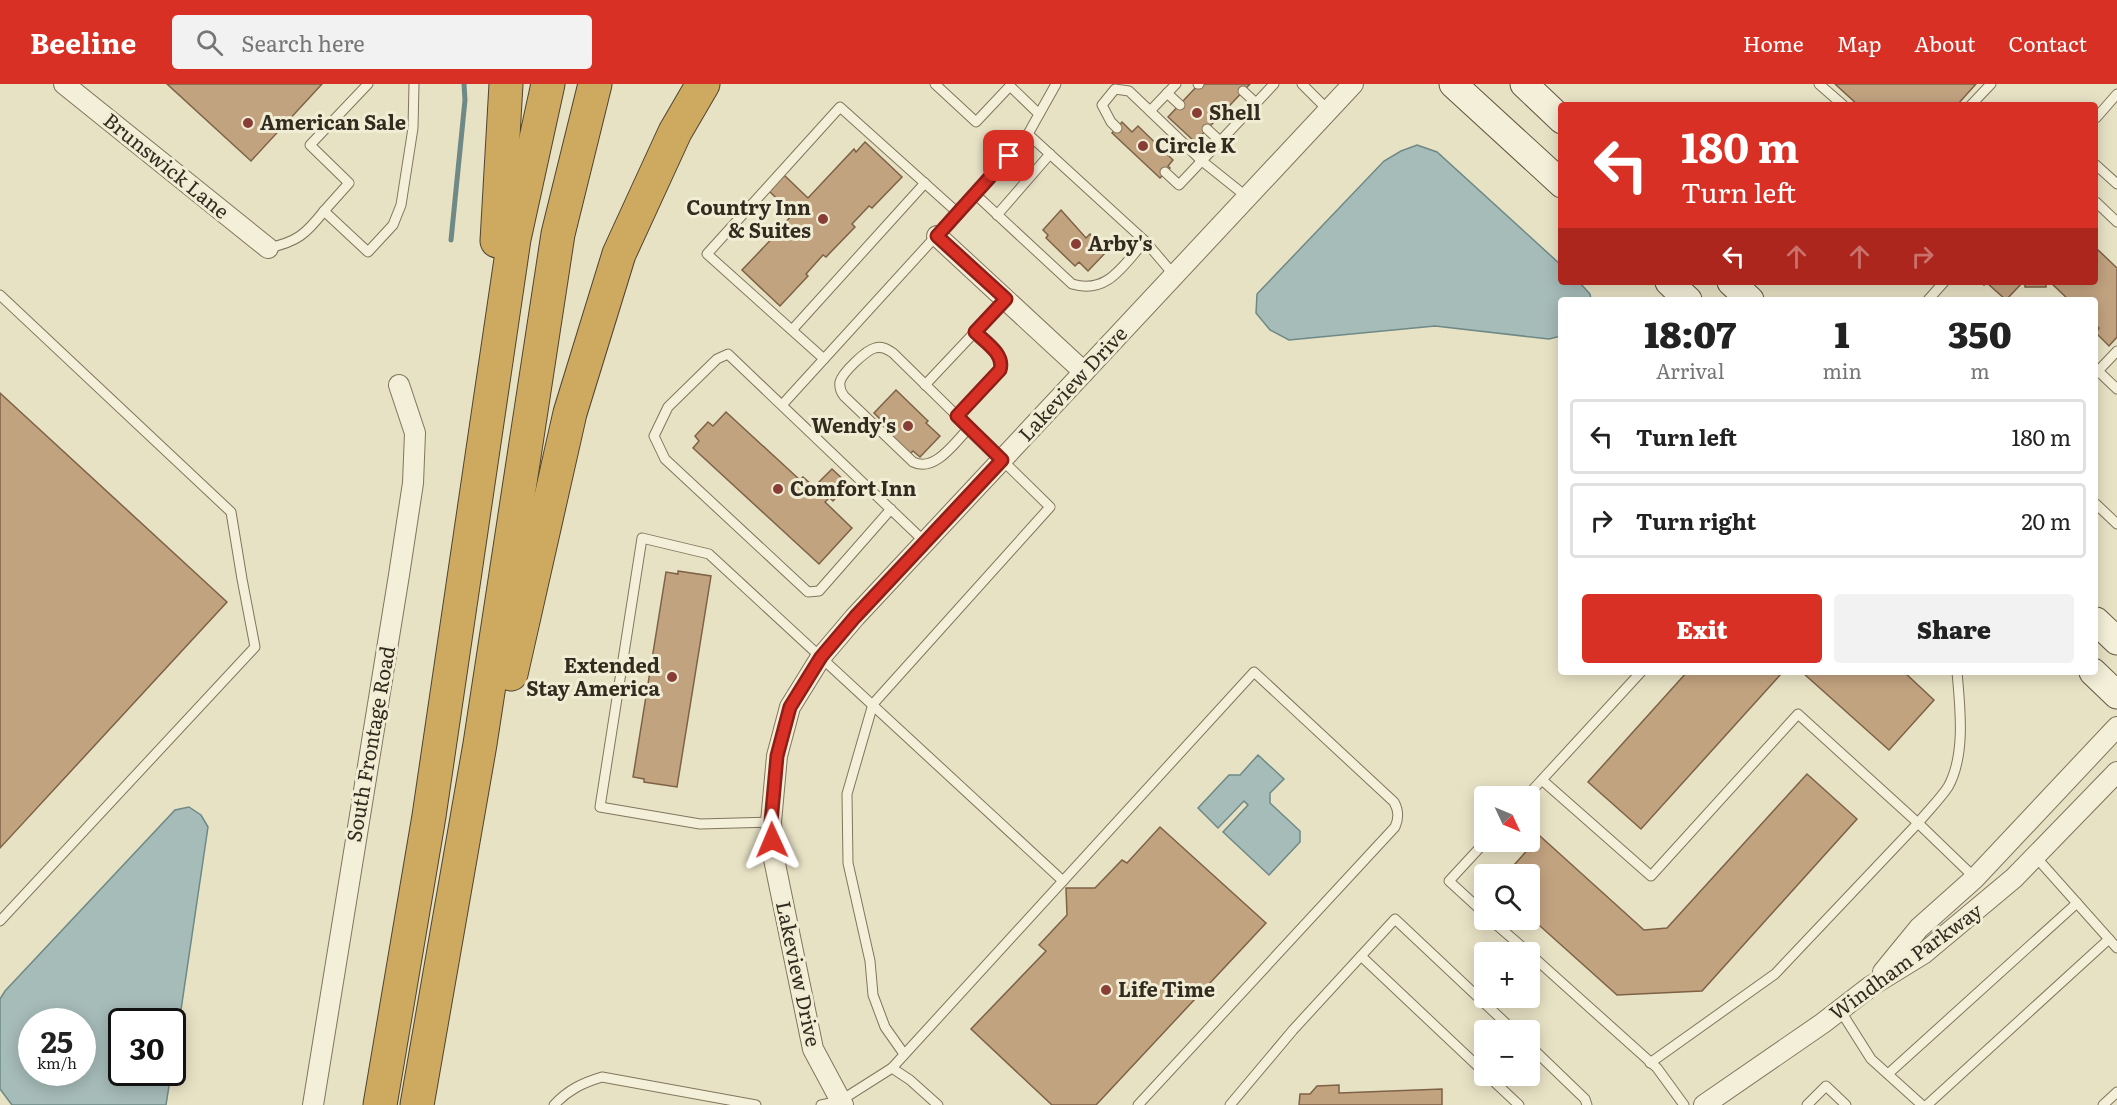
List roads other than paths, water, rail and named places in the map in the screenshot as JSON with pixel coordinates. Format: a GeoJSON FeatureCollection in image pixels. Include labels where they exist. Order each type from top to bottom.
{"type":"FeatureCollection","features":[{"type":"Feature","properties":{"kind":"highway"},"geometry":{"type":"LineString","coordinates":[[429,816],[492,321],[506,84]]}},
{"type":"Feature","properties":{"kind":"highway"},"geometry":{"type":"LineString","coordinates":[[380,1105],[429,816],[514,239],[548,84]]}},
{"type":"Feature","properties":{"kind":"highway"},"geometry":{"type":"LineString","coordinates":[[417,1105],[480,744],[558,234],[595,84]]}},
{"type":"Feature","properties":{"kind":"highway"},"geometry":{"type":"LineString","coordinates":[[480,744],[511,674],[570,414],[619,254],[675,132],[703,84]]}},
{"type":"Feature","properties":{"kind":"main road"},"geometry":{"type":"LineString","coordinates":[[1453,84],[1558,180]]}},
{"type":"Feature","properties":{"kind":"main road"},"geometry":{"type":"LineString","coordinates":[[1524,84],[1558,116]]}},
{"type":"Feature","properties":{"kind":"main road"},"geometry":{"type":"LineString","coordinates":[[1672,285],[1685,297]]}},
{"type":"Feature","properties":{"kind":"main road"},"geometry":{"type":"LineString","coordinates":[[1734,285],[1747,297]]}},
{"type":"Feature","properties":{"kind":"main road"},"geometry":{"type":"LineString","coordinates":[[2098,623],[2117,641]]}},
{"type":"Feature","properties":{"kind":"main road"},"geometry":{"type":"LineString","coordinates":[[2096,675],[2117,694]]}},
{"type":"Feature","properties":{"kind":"street","name":"Lakeview Drive"},"geometry":{"type":"LineString","coordinates":[[842,1103],[813,1050],[774,859],[771,822],[777,756],[790,707],[821,657],[855,617],[1353,84]]}},
{"type":"Feature","properties":{"kind":"street","name":"Brunswick Lane"},"geometry":{"type":"LineString","coordinates":[[68,85],[268,248]]}},
{"type":"Feature","properties":{"kind":"street"},"geometry":{"type":"LineString","coordinates":[[937,236],[1084,372]]}},
{"type":"Feature","properties":{"kind":"street","name":"South Frontage Road"},"geometry":{"type":"LineString","coordinates":[[313,1105],[413,483],[415,433],[399,385]]}},
{"type":"Feature","properties":{"kind":"street"},"geometry":{"type":"LineString","coordinates":[[1871,986],[1919,928],[1975,878],[2117,727]]}},
{"type":"Feature","properties":{"kind":"street","name":"Windham Parkway"},"geometry":{"type":"LineString","coordinates":[[1704,1105],[1871,986],[1923,954],[1983,906],[2117,772]]}},
{"type":"Feature","properties":{"kind":"lane"},"geometry":{"type":"LineString","coordinates":[[268,248],[289,244],[310,229],[349,183],[310,145],[368,84]]}},
{"type":"Feature","properties":{"kind":"lane"},"geometry":{"type":"LineString","coordinates":[[324,211],[368,252],[393,225],[401,205],[413,128],[414,84]]}},
{"type":"Feature","properties":{"kind":"lane"},"geometry":{"type":"LineString","coordinates":[[935,84],[976,122],[1010,86],[1039,114]]}},
{"type":"Feature","properties":{"kind":"lane"},"geometry":{"type":"LineString","coordinates":[[782,405],[1028,134],[1056,84]]}},
{"type":"Feature","properties":{"kind":"lane"},"geometry":{"type":"LineString","coordinates":[[1150,111],[1176,84]]}},
{"type":"Feature","properties":{"kind":"lane"},"geometry":{"type":"LineString","coordinates":[[1165,172],[1179,184],[1274,84]]}},
{"type":"Feature","properties":{"kind":"lane"},"geometry":{"type":"LineString","coordinates":[[1302,84],[1328,110]]}},
{"type":"Feature","properties":{"kind":"lane"},"geometry":{"type":"LineString","coordinates":[[1819,84],[1840,102]]}},
{"type":"Feature","properties":{"kind":"lane"},"geometry":{"type":"LineString","coordinates":[[1974,102],[1991,84]]}},
{"type":"Feature","properties":{"kind":"lane"},"geometry":{"type":"LineString","coordinates":[[1117,128],[1102,105],[1115,89],[1129,91],[1202,161],[1247,197]]}},
{"type":"Feature","properties":{"kind":"lane"},"geometry":{"type":"LineString","coordinates":[[1243,91],[1256,103]]}},
{"type":"Feature","properties":{"kind":"lane"},"geometry":{"type":"LineString","coordinates":[[1167,93],[1180,105]]}},
{"type":"Feature","properties":{"kind":"lane"},"geometry":{"type":"LineString","coordinates":[[2098,116],[2117,94]]}},
{"type":"Feature","properties":{"kind":"lane"},"geometry":{"type":"LineString","coordinates":[[824,359],[707,254],[840,106],[958,213]]}},
{"type":"Feature","properties":{"kind":"lane"},"geometry":{"type":"LineString","coordinates":[[1226,109],[1239,121]]}},
{"type":"Feature","properties":{"kind":"lane"},"geometry":{"type":"LineString","coordinates":[[1207,129],[1220,141]]}},
{"type":"Feature","properties":{"kind":"lane"},"geometry":{"type":"LineString","coordinates":[[1028,134],[1145,241],[1174,275]]}},
{"type":"Feature","properties":{"kind":"lane"},"geometry":{"type":"LineString","coordinates":[[997,215],[1050,154]]}},
{"type":"Feature","properties":{"kind":"lane"},"geometry":{"type":"LineString","coordinates":[[2098,167],[2117,184]]}},
{"type":"Feature","properties":{"kind":"lane"},"geometry":{"type":"LineString","coordinates":[[792,330],[925,183]]}},
{"type":"Feature","properties":{"kind":"lane"},"geometry":{"type":"LineString","coordinates":[[975,194],[1072,284],[1082,287],[1092,287],[1110,279],[1145,241]]}},
{"type":"Feature","properties":{"kind":"lane"},"geometry":{"type":"LineString","coordinates":[[2098,204],[2117,222]]}},
{"type":"Feature","properties":{"kind":"lane"},"geometry":{"type":"LineString","coordinates":[[1931,297],[1941,285]]}},
{"type":"Feature","properties":{"kind":"lane"},"geometry":{"type":"LineString","coordinates":[[0,295],[231,512],[255,647],[0,921]]}},
{"type":"Feature","properties":{"kind":"lane"},"geometry":{"type":"LineString","coordinates":[[925,385],[1006,299]]}},
{"type":"Feature","properties":{"kind":"lane"},"geometry":{"type":"LineString","coordinates":[[957,416],[1002,366],[999,356],[975,332]]}},
{"type":"Feature","properties":{"kind":"lane"},"geometry":{"type":"LineString","coordinates":[[904,1054],[885,1027],[873,995],[870,961],[848,863],[848,794],[873,704],[1050,507],[893,353],[881,348],[869,350],[843,377],[840,387],[844,396],[918,465],[924,466],[936,462],[969,428]]}},
{"type":"Feature","properties":{"kind":"lane"},"geometry":{"type":"LineString","coordinates":[[2098,369],[2117,351]]}},
{"type":"Feature","properties":{"kind":"lane"},"geometry":{"type":"LineString","coordinates":[[891,509],[819,591],[808,592],[665,459],[654,436],[668,407],[723,355],[728,354],[891,509],[925,542]]}},
{"type":"Feature","properties":{"kind":"lane"},"geometry":{"type":"LineString","coordinates":[[2098,371],[2116,388]]}},
{"type":"Feature","properties":{"kind":"lane"},"geometry":{"type":"LineString","coordinates":[[2098,506],[2117,524]]}},
{"type":"Feature","properties":{"kind":"lane"},"geometry":{"type":"LineString","coordinates":[[771,822],[700,824],[600,807],[642,538],[709,554],[1063,881]]}},
{"type":"Feature","properties":{"kind":"lane"},"geometry":{"type":"LineString","coordinates":[[820,1105],[842,1103],[892,1068],[1254,672],[1389,797],[1398,808],[1398,821],[1395,827],[1138,1105]]}},
{"type":"Feature","properties":{"kind":"lane"},"geometry":{"type":"LineString","coordinates":[[1536,786],[1638,675]]}},
{"type":"Feature","properties":{"kind":"lane"},"geometry":{"type":"LineString","coordinates":[[1650,1063],[1775,974],[1918,823],[1947,787],[1958,765],[1960,709],[1957,675]]}},
{"type":"Feature","properties":{"kind":"lane"},"geometry":{"type":"LineString","coordinates":[[1542,780],[1651,876],[1798,714],[1975,878]]}},
{"type":"Feature","properties":{"kind":"lane"},"geometry":{"type":"LineString","coordinates":[[1474,904],[1449,881],[1476,852]]}},
{"type":"Feature","properties":{"kind":"lane"},"geometry":{"type":"LineString","coordinates":[[2035,856],[2117,948]]}},
{"type":"Feature","properties":{"kind":"lane"},"geometry":{"type":"LineString","coordinates":[[1887,1074],[2077,903]]}},
{"type":"Feature","properties":{"kind":"lane"},"geometry":{"type":"LineString","coordinates":[[1230,1105],[1293,1030],[1395,919],[1502,1020]]}},
{"type":"Feature","properties":{"kind":"lane"},"geometry":{"type":"LineString","coordinates":[[1503,930],[1516,942]]}},
{"type":"Feature","properties":{"kind":"lane"},"geometry":{"type":"LineString","coordinates":[[1927,1105],[2109,939]]}},
{"type":"Feature","properties":{"kind":"lane"},"geometry":{"type":"LineString","coordinates":[[1361,956],[1474,1063]]}},
{"type":"Feature","properties":{"kind":"lane"},"geometry":{"type":"LineString","coordinates":[[1540,963],[1650,1063],[1684,1105]]}},
{"type":"Feature","properties":{"kind":"lane"},"geometry":{"type":"LineString","coordinates":[[1840,1010],[1871,1059],[1922,1105]]}},
{"type":"Feature","properties":{"kind":"lane"},"geometry":{"type":"LineString","coordinates":[[1540,1056],[1585,1099],[1587,1105]]}},
{"type":"Feature","properties":{"kind":"lane"},"geometry":{"type":"LineString","coordinates":[[892,1068],[910,1080],[938,1105]]}},
{"type":"Feature","properties":{"kind":"lane"},"geometry":{"type":"LineString","coordinates":[[554,1105],[566,1093],[583,1082],[602,1077],[756,1105]]}},
{"type":"Feature","properties":{"kind":"lane"},"geometry":{"type":"LineString","coordinates":[[1499,1086],[1519,1105]]}},
{"type":"Feature","properties":{"kind":"lane"},"geometry":{"type":"LineString","coordinates":[[1807,1105],[1826,1086],[1846,1105]]}},
{"type":"Feature","properties":{"kind":"lane"},"geometry":{"type":"LineString","coordinates":[[2103,1105],[2117,1092]]}},
{"type":"Feature","properties":{"kind":"water"},"geometry":{"type":"Polygon","coordinates":[[[1417,145],[1437,152],[1558,262],[1558,285],[1582,285],[1590,294],[1590,297],[1558,297],[1558,337],[1549,339],[1435,326],[1289,340],[1270,330],[1256,313],[1257,294],[1384,161],[1417,145]]]}},
{"type":"Feature","properties":{"kind":"water"},"geometry":{"type":"Polygon","coordinates":[[[1258,755],[1284,779],[1270,793],[1270,803],[1300,831],[1300,842],[1269,875],[1223,832],[1248,805],[1244,801],[1218,828],[1198,808],[1229,775],[1240,775],[1258,755]]]}},
{"type":"Feature","properties":{"kind":"water"},"geometry":{"type":"Polygon","coordinates":[[[189,807],[201,815],[208,827],[181,1008],[108,1008],[108,1086],[169,1086],[166,1105],[12,1105],[0,1089],[0,999],[175,810],[189,807]]]}},
{"type":"Feature","properties":{"kind":"waterway"},"geometry":{"type":"LineString","coordinates":[[451,240],[465,100],[464,84]]}},
{"type":"Feature","properties":{"kind":"place","name":"Shell"},"geometry":{"type":"Point","coordinates":[1197,113]}},
{"type":"Feature","properties":{"kind":"place","name":"American Sale"},"geometry":{"type":"Point","coordinates":[248,123]}},
{"type":"Feature","properties":{"kind":"place","name":"Circle K"},"geometry":{"type":"Point","coordinates":[1143,146]}},
{"type":"Feature","properties":{"kind":"place","name":"Country Inn & Suites"},"geometry":{"type":"Point","coordinates":[823,219]}},
{"type":"Feature","properties":{"kind":"place","name":"Arby's"},"geometry":{"type":"Point","coordinates":[1076,244]}},
{"type":"Feature","properties":{"kind":"place","name":"Wendy's"},"geometry":{"type":"Point","coordinates":[908,426]}},
{"type":"Feature","properties":{"kind":"place","name":"Comfort Inn"},"geometry":{"type":"Point","coordinates":[778,489]}},
{"type":"Feature","properties":{"kind":"place","name":"Extended Stay America"},"geometry":{"type":"Point","coordinates":[672,677]}},
{"type":"Feature","properties":{"kind":"place","name":"Life Time"},"geometry":{"type":"Point","coordinates":[1106,990]}}]}
